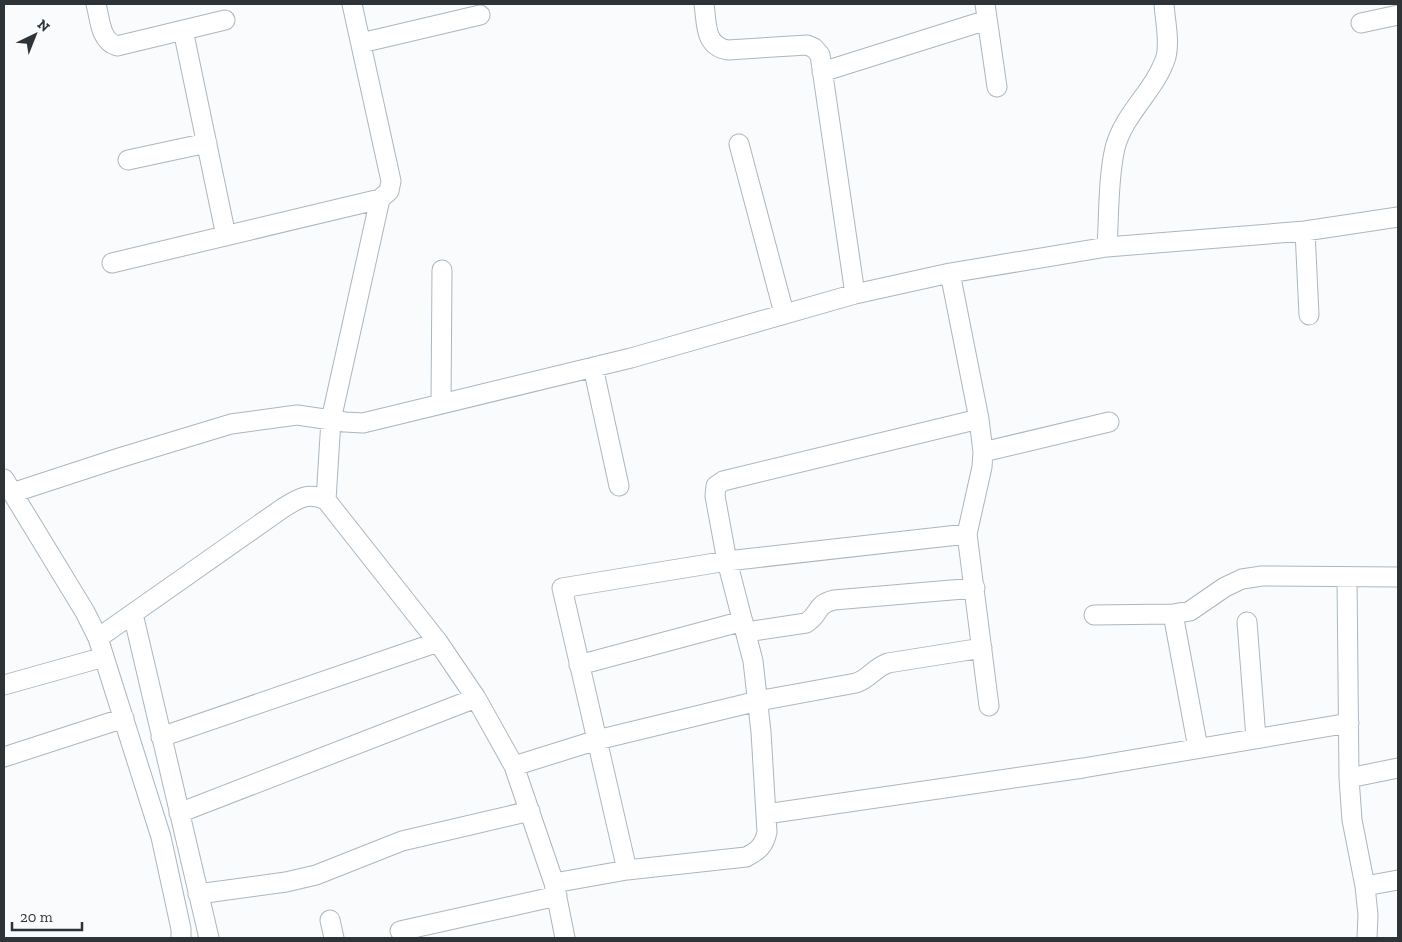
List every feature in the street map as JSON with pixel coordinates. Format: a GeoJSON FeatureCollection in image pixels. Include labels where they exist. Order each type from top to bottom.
{"type":"FeatureCollection","features":[{"type":"Feature","properties":{"kind":"street"},"geometry":{"type":"LineString","coordinates":[[96,4],[104,38],[109,44],[117,46],[225,20]]}},
{"type":"Feature","properties":{"kind":"street"},"geometry":{"type":"LineString","coordinates":[[112,263],[380,199],[389,191],[391,180],[352,4]]}},
{"type":"Feature","properties":{"kind":"street"},"geometry":{"type":"LineString","coordinates":[[704,4],[708,36],[719,48],[728,50],[808,46],[814,48],[820,55],[855,294]]}},
{"type":"Feature","properties":{"kind":"street"},"geometry":{"type":"LineString","coordinates":[[1107,247],[1115,148],[1124,122],[1151,87],[1166,56],[1167,38],[1164,4]]}},
{"type":"Feature","properties":{"kind":"street"},"geometry":{"type":"LineString","coordinates":[[822,72],[986,12],[997,87]]}},
{"type":"Feature","properties":{"kind":"street"},"geometry":{"type":"LineString","coordinates":[[361,43],[480,15]]}},
{"type":"Feature","properties":{"kind":"street"},"geometry":{"type":"LineString","coordinates":[[1361,23],[1398,15]]}},
{"type":"Feature","properties":{"kind":"street"},"geometry":{"type":"LineString","coordinates":[[183,30],[226,236]]}},
{"type":"Feature","properties":{"kind":"street"},"geometry":{"type":"LineString","coordinates":[[128,160],[207,144]]}},
{"type":"Feature","properties":{"kind":"street"},"geometry":{"type":"LineString","coordinates":[[739,144],[784,313]]}},
{"type":"Feature","properties":{"kind":"street"},"geometry":{"type":"LineString","coordinates":[[326,500],[331,420],[380,199]]}},
{"type":"Feature","properties":{"kind":"street"},"geometry":{"type":"LineString","coordinates":[[181,938],[160,837],[98,638],[85,612],[8,486],[232,424],[297,415],[363,423],[631,358],[855,294],[950,273],[1107,247],[1305,231],[1398,217]]}},
{"type":"Feature","properties":{"kind":"street"},"geometry":{"type":"LineString","coordinates":[[1305,231],[1309,314]]}},
{"type":"Feature","properties":{"kind":"street"},"geometry":{"type":"LineString","coordinates":[[441,404],[442,270]]}},
{"type":"Feature","properties":{"kind":"street"},"geometry":{"type":"LineString","coordinates":[[950,273],[979,419],[983,452],[982,467],[969,525],[989,706]]}},
{"type":"Feature","properties":{"kind":"street"},"geometry":{"type":"LineString","coordinates":[[593,367],[619,486]]}},
{"type":"Feature","properties":{"kind":"street"},"geometry":{"type":"LineString","coordinates":[[400,931],[627,870],[746,857],[759,850],[765,841],[767,832],[754,661],[727,561],[715,496],[716,486],[723,481],[979,419]]}},
{"type":"Feature","properties":{"kind":"street"},"geometry":{"type":"LineString","coordinates":[[983,452],[1109,422]]}},
{"type":"Feature","properties":{"kind":"street"},"geometry":{"type":"LineString","coordinates":[[98,638],[298,499],[315,495],[326,500],[438,642],[476,698],[514,766],[556,889],[565,938]]}},
{"type":"Feature","properties":{"kind":"street"},"geometry":{"type":"LineString","coordinates":[[627,870],[562,588],[969,525]]}},
{"type":"Feature","properties":{"kind":"street"},"geometry":{"type":"LineString","coordinates":[[1094,615],[1173,614],[1190,611],[1242,579],[1262,576],[1398,577]]}},
{"type":"Feature","properties":{"kind":"street"},"geometry":{"type":"LineString","coordinates":[[1347,577],[1349,778],[1352,820],[1365,886],[1368,915],[1367,938]]}},
{"type":"Feature","properties":{"kind":"street"},"geometry":{"type":"LineString","coordinates":[[579,665],[744,626],[806,623],[814,618],[818,608],[824,602],[834,600],[975,588]]}},
{"type":"Feature","properties":{"kind":"street"},"geometry":{"type":"LineString","coordinates":[[133,614],[208,938]]}},
{"type":"Feature","properties":{"kind":"street"},"geometry":{"type":"LineString","coordinates":[[1173,614],[1198,748]]}},
{"type":"Feature","properties":{"kind":"street"},"geometry":{"type":"LineString","coordinates":[[1247,622],[1256,738]]}},
{"type":"Feature","properties":{"kind":"street"},"geometry":{"type":"LineString","coordinates":[[161,736],[438,642]]}},
{"type":"Feature","properties":{"kind":"street"},"geometry":{"type":"LineString","coordinates":[[514,766],[597,740],[758,701],[856,683],[864,680],[874,670],[888,663],[982,648]]}},
{"type":"Feature","properties":{"kind":"street"},"geometry":{"type":"LineString","coordinates":[[4,685],[104,657]]}},
{"type":"Feature","properties":{"kind":"street"},"geometry":{"type":"LineString","coordinates":[[179,813],[476,698]]}},
{"type":"Feature","properties":{"kind":"street"},"geometry":{"type":"LineString","coordinates":[[4,757],[124,718]]}},
{"type":"Feature","properties":{"kind":"street"},"geometry":{"type":"LineString","coordinates":[[766,814],[1074,769],[1349,723]]}},
{"type":"Feature","properties":{"kind":"street"},"geometry":{"type":"LineString","coordinates":[[1349,778],[1398,768]]}},
{"type":"Feature","properties":{"kind":"street"},"geometry":{"type":"LineString","coordinates":[[198,894],[286,882],[316,875],[402,841],[530,811]]}},
{"type":"Feature","properties":{"kind":"street"},"geometry":{"type":"LineString","coordinates":[[1365,886],[1398,880]]}}]}
